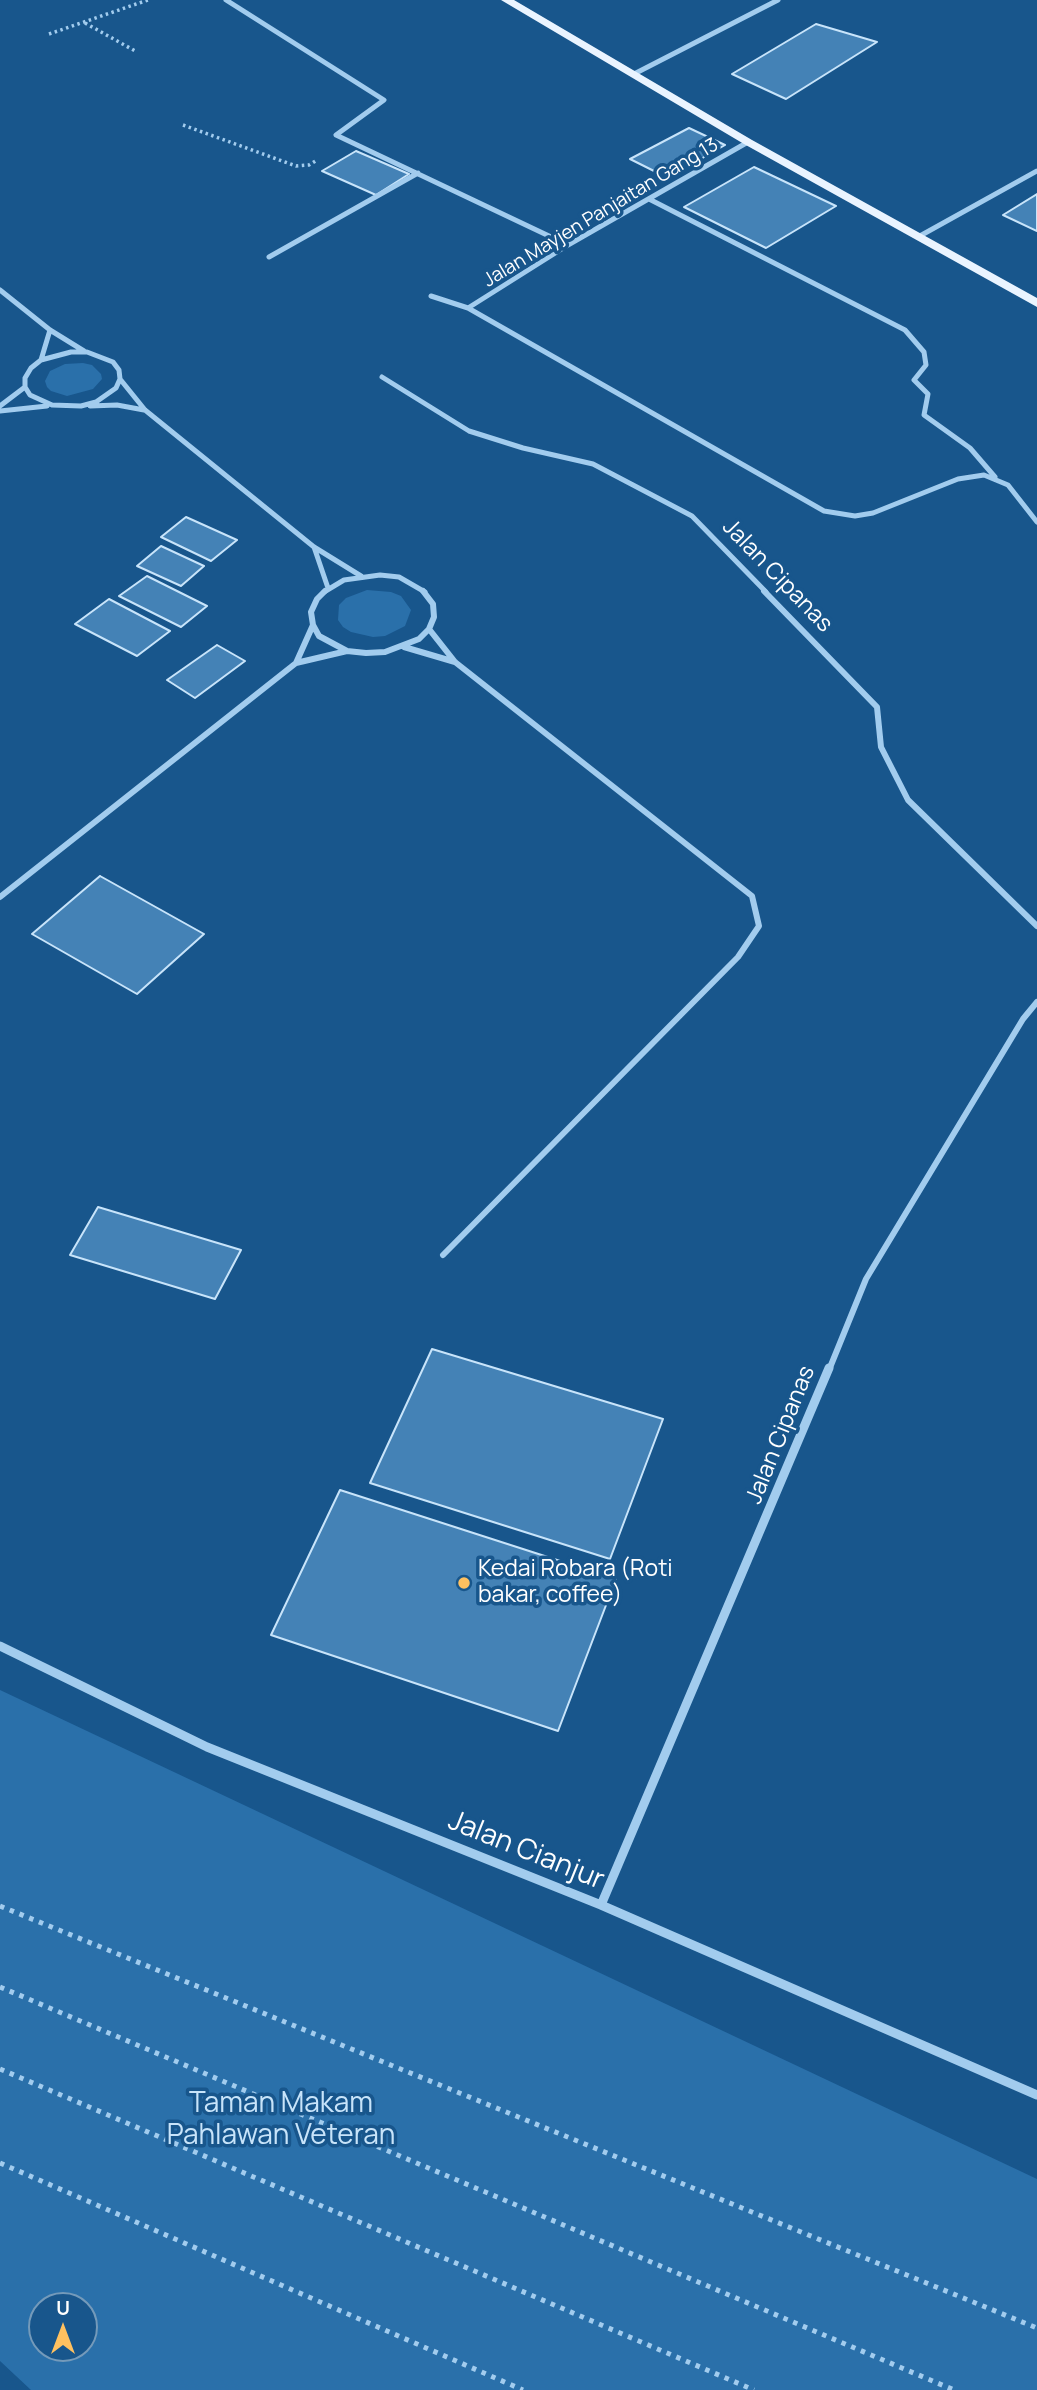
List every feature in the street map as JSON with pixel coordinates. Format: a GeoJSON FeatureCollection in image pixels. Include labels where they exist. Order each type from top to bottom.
{"type":"FeatureCollection","features":[{"type":"Feature","properties":{"kind":"main road"},"geometry":{"type":"LineString","coordinates":[[506,0],[748,142],[1037,303]]}},
{"type":"Feature","properties":{"kind":"street"},"geometry":{"type":"LineString","coordinates":[[226,0],[384,100],[336,135],[568,245]]}},
{"type":"Feature","properties":{"kind":"street"},"geometry":{"type":"LineString","coordinates":[[634,74],[778,0]]}},
{"type":"Feature","properties":{"kind":"street","name":"Jalan Mayjen Panjaitan Gang 13"},"geometry":{"type":"LineString","coordinates":[[468,308],[568,245],[748,142]]}},
{"type":"Feature","properties":{"kind":"street"},"geometry":{"type":"LineString","coordinates":[[918,237],[1037,171]]}},
{"type":"Feature","properties":{"kind":"street"},"geometry":{"type":"LineString","coordinates":[[269,257],[418,173]]}},
{"type":"Feature","properties":{"kind":"street"},"geometry":{"type":"LineString","coordinates":[[649,199],[905,330],[924,352],[926,365],[914,380],[928,394],[924,415],[970,448],[995,478]]}},
{"type":"Feature","properties":{"kind":"street"},"geometry":{"type":"LineString","coordinates":[[0,290],[50,330],[87,352],[113,362],[119,370],[120,379],[145,410],[314,547],[361,576]]}},
{"type":"Feature","properties":{"kind":"street"},"geometry":{"type":"LineString","coordinates":[[431,296],[468,308],[824,511],[864,515],[972,475],[995,478],[1009,485],[1037,522]]}},
{"type":"Feature","properties":{"kind":"street"},"geometry":{"type":"LineString","coordinates":[[41,360],[50,330]]}},
{"type":"Feature","properties":{"kind":"street"},"geometry":{"type":"LineString","coordinates":[[52,405],[39,402],[25,387],[25,378],[30,368],[41,360],[71,352],[87,352]]}},
{"type":"Feature","properties":{"kind":"street","name":"Jalan Cipanas"},"geometry":{"type":"LineString","coordinates":[[382,377],[469,430],[523,447],[593,464],[692,516],[877,707],[881,747],[908,800],[1037,926]]}},
{"type":"Feature","properties":{"kind":"street"},"geometry":{"type":"LineString","coordinates":[[81,406],[108,396],[120,379]]}},
{"type":"Feature","properties":{"kind":"street"},"geometry":{"type":"LineString","coordinates":[[0,409],[25,387]]}},
{"type":"Feature","properties":{"kind":"street"},"geometry":{"type":"LineString","coordinates":[[0,409],[52,405],[117,405],[145,410]]}},
{"type":"Feature","properties":{"kind":"street"},"geometry":{"type":"LineString","coordinates":[[314,547],[328,587]]}},
{"type":"Feature","properties":{"kind":"street"},"geometry":{"type":"LineString","coordinates":[[0,897],[296,663],[347,651],[385,652],[404,647],[429,629],[434,617],[433,604],[420,589],[399,578],[361,576],[328,587],[317,599],[311,612],[313,625],[319,636],[347,651]]}},
{"type":"Feature","properties":{"kind":"street"},"geometry":{"type":"LineString","coordinates":[[296,663],[313,625]]}},
{"type":"Feature","properties":{"kind":"street"},"geometry":{"type":"LineString","coordinates":[[429,629],[455,662],[752,896],[759,926],[738,957],[443,1255]]}},
{"type":"Feature","properties":{"kind":"street"},"geometry":{"type":"LineString","coordinates":[[404,647],[455,662]]}},
{"type":"Feature","properties":{"kind":"street","name":"Jalan Cipanas"},"geometry":{"type":"LineString","coordinates":[[601,1905],[759,1538],[866,1279],[1023,1019],[1037,1002]]}},
{"type":"Feature","properties":{"kind":"street","name":"Jalan Cianjur"},"geometry":{"type":"LineString","coordinates":[[0,1646],[207,1747],[601,1905],[1037,2095]]}},
{"type":"Feature","properties":{"kind":"path"},"geometry":{"type":"LineString","coordinates":[[49,34],[148,0]]}},
{"type":"Feature","properties":{"kind":"path"},"geometry":{"type":"LineString","coordinates":[[84,22],[137,52]]}},
{"type":"Feature","properties":{"kind":"path"},"geometry":{"type":"LineString","coordinates":[[183,125],[296,166],[309,165],[349,141]]}},
{"type":"Feature","properties":{"kind":"path"},"geometry":{"type":"LineString","coordinates":[[0,1906],[1037,2328]]}},
{"type":"Feature","properties":{"kind":"path"},"geometry":{"type":"LineString","coordinates":[[0,1987],[954,2390]]}},
{"type":"Feature","properties":{"kind":"path"},"geometry":{"type":"LineString","coordinates":[[0,2069],[754,2390]]}},
{"type":"Feature","properties":{"kind":"path"},"geometry":{"type":"LineString","coordinates":[[0,2163],[523,2390]]}},
{"type":"Feature","properties":{"kind":"green space"},"geometry":{"type":"Polygon","coordinates":[[[65,364],[92,365],[101,374],[102,379],[93,389],[67,396],[47,387],[45,381],[50,371],[65,364]]]}},
{"type":"Feature","properties":{"kind":"green space"},"geometry":{"type":"Polygon","coordinates":[[[367,590],[391,592],[401,596],[411,610],[405,626],[385,636],[373,637],[351,632],[343,627],[338,620],[339,605],[346,598],[367,590]]]}},
{"type":"Feature","properties":{"kind":"green space","name":"Taman Makam Pahlawan Veteran"},"geometry":{"type":"Polygon","coordinates":[[[0,1690],[1037,2179],[1037,2390],[31,2390],[0,2361],[0,1690]]]}},
{"type":"Feature","properties":{"kind":"building"},"geometry":{"type":"Polygon","coordinates":[[[816,24],[877,42],[786,99],[732,74],[816,24]]]}},
{"type":"Feature","properties":{"kind":"building"},"geometry":{"type":"Polygon","coordinates":[[[689,128],[725,145],[668,178],[630,159],[689,128]]]}},
{"type":"Feature","properties":{"kind":"building"},"geometry":{"type":"Polygon","coordinates":[[[356,151],[409,174],[376,195],[322,171],[356,151]]]}},
{"type":"Feature","properties":{"kind":"building"},"geometry":{"type":"Polygon","coordinates":[[[754,167],[836,206],[766,248],[684,207],[754,167]]]}},
{"type":"Feature","properties":{"kind":"building"},"geometry":{"type":"Polygon","coordinates":[[[1037,194],[1037,231],[1003,215],[1037,194]]]}},
{"type":"Feature","properties":{"kind":"building"},"geometry":{"type":"Polygon","coordinates":[[[186,517],[237,540],[211,561],[161,537],[186,517]]]}},
{"type":"Feature","properties":{"kind":"building"},"geometry":{"type":"Polygon","coordinates":[[[161,546],[204,566],[181,586],[137,566],[161,546]]]}},
{"type":"Feature","properties":{"kind":"building"},"geometry":{"type":"Polygon","coordinates":[[[147,576],[207,606],[181,627],[119,596],[147,576]]]}},
{"type":"Feature","properties":{"kind":"building"},"geometry":{"type":"Polygon","coordinates":[[[109,599],[170,631],[137,656],[75,624],[109,599]]]}},
{"type":"Feature","properties":{"kind":"building"},"geometry":{"type":"Polygon","coordinates":[[[217,645],[245,661],[195,698],[167,680],[217,645]]]}},
{"type":"Feature","properties":{"kind":"building"},"geometry":{"type":"Polygon","coordinates":[[[100,876],[204,934],[137,994],[32,934],[100,876]]]}},
{"type":"Feature","properties":{"kind":"building"},"geometry":{"type":"Polygon","coordinates":[[[98,1207],[241,1250],[215,1299],[70,1255],[98,1207]]]}},
{"type":"Feature","properties":{"kind":"building"},"geometry":{"type":"Polygon","coordinates":[[[432,1349],[663,1419],[610,1559],[370,1483],[432,1349]]]}},
{"type":"Feature","properties":{"kind":"building"},"geometry":{"type":"Polygon","coordinates":[[[340,1490],[616,1579],[558,1731],[271,1635],[340,1490]]]}},
{"type":"Feature","properties":{"kind":"place","name":"Kedai Robara (Roti bakar, coffee)"},"geometry":{"type":"Point","coordinates":[464,1583]}}]}
